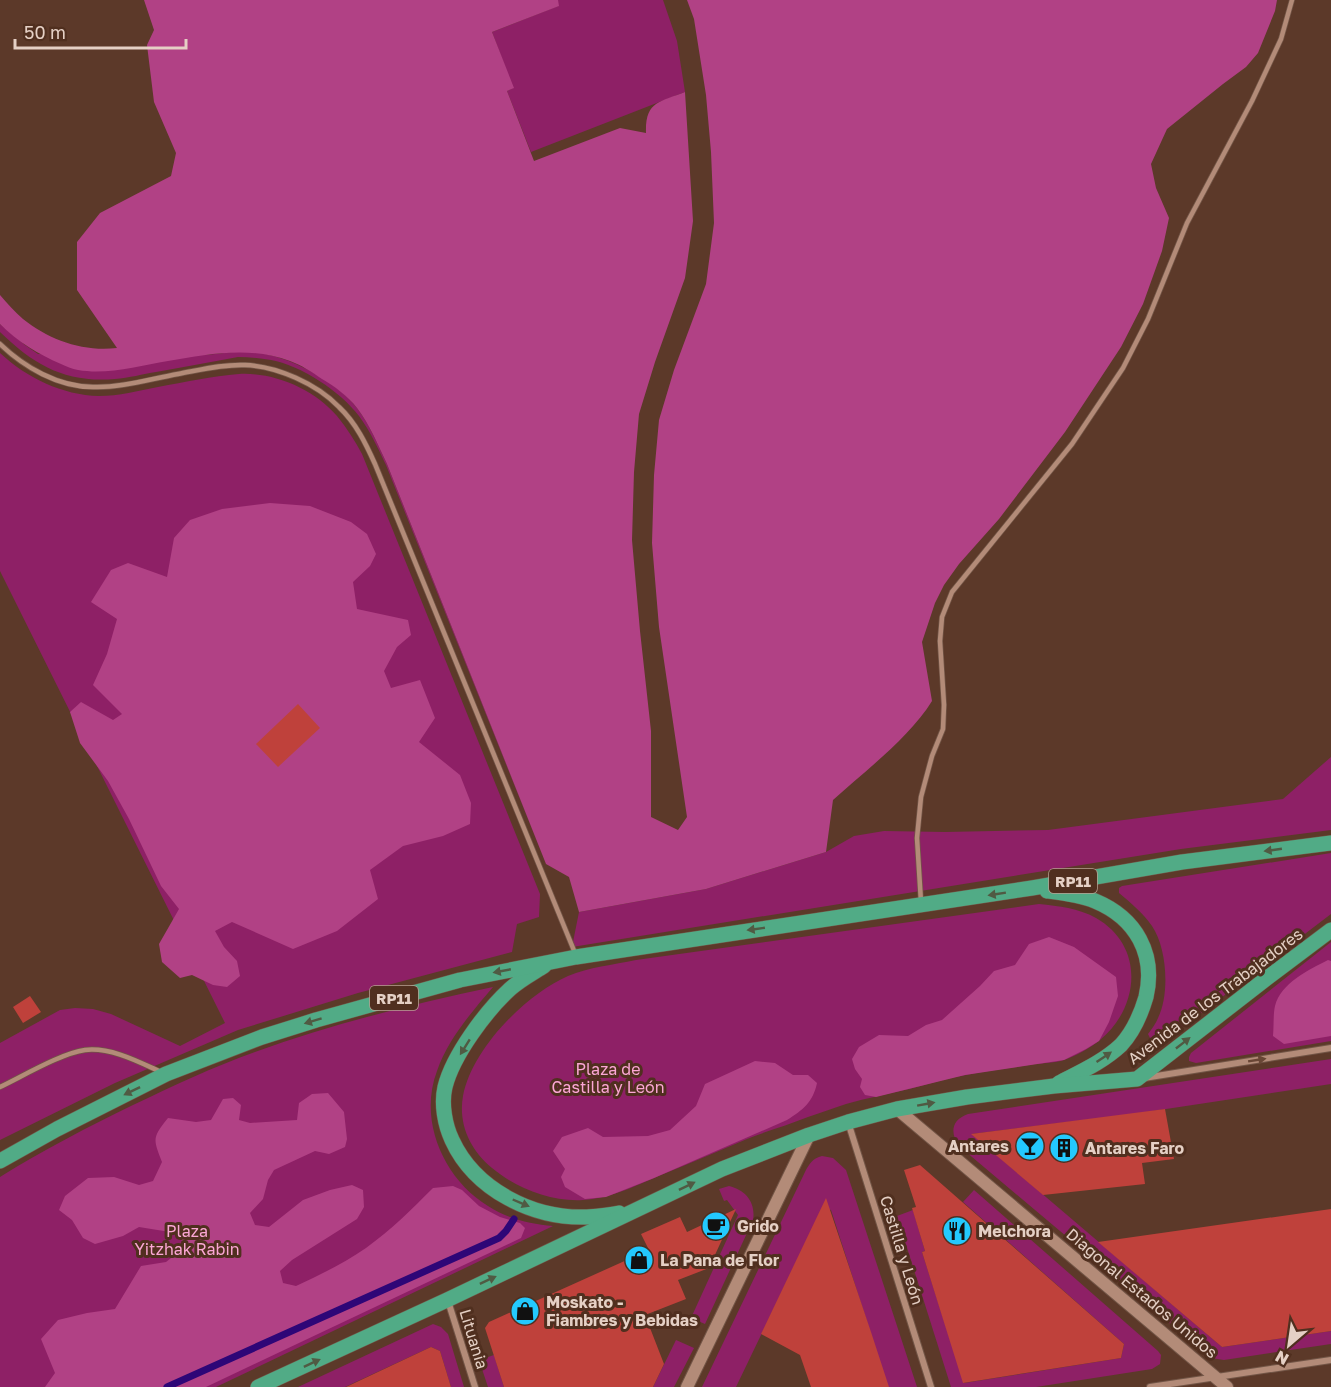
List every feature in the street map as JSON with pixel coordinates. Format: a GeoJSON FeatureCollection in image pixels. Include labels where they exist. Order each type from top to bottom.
{"type":"FeatureCollection","features":[{"type":"Feature","properties":{"kind":"main road","name":"RP11"},"geometry":{"type":"LineString","coordinates":[[0,1161],[57,1129],[166,1074],[262,1037],[460,980],[576,957],[1032,888],[1182,862],[1331,843]]}},
{"type":"Feature","properties":{"kind":"main road"},"geometry":{"type":"LineString","coordinates":[[1032,888],[1074,895],[1096,902],[1113,911],[1131,926],[1143,943],[1149,963],[1149,984],[1144,1004],[1136,1024],[1122,1043],[1107,1057],[1054,1086]]}},
{"type":"Feature","properties":{"kind":"main road","name":"Avenida de los Trabajadores"},"geometry":{"type":"LineString","coordinates":[[258,1387],[722,1169],[808,1134],[897,1109],[967,1097],[1137,1079],[1331,930]]}},
{"type":"Feature","properties":{"kind":"main road"},"geometry":{"type":"LineString","coordinates":[[549,962],[512,987],[493,1006],[463,1049],[444,1089],[444,1112],[448,1132],[468,1167],[483,1182],[521,1205],[545,1212],[586,1217],[634,1211]]}},
{"type":"Feature","properties":{"kind":"street"},"geometry":{"type":"LineString","coordinates":[[1137,1079],[1331,1048]]}},
{"type":"Feature","properties":{"kind":"street","name":"Diagonal Estados Unidos"},"geometry":{"type":"LineString","coordinates":[[897,1109],[1227,1387]]}},
{"type":"Feature","properties":{"kind":"street","name":"Castilla y León"},"geometry":{"type":"LineString","coordinates":[[848,1122],[931,1387]]}},
{"type":"Feature","properties":{"kind":"street"},"geometry":{"type":"LineString","coordinates":[[687,1387],[808,1134]]}},
{"type":"Feature","properties":{"kind":"street","name":"Lituania"},"geometry":{"type":"LineString","coordinates":[[447,1300],[475,1387]]}},
{"type":"Feature","properties":{"kind":"street"},"geometry":{"type":"LineString","coordinates":[[1150,1387],[1331,1360]]}},
{"type":"Feature","properties":{"kind":"lane"},"geometry":{"type":"LineString","coordinates":[[921,905],[917,838],[921,797],[942,729],[944,705],[940,641],[942,617],[952,592],[1072,444],[1123,368],[1148,319],[1187,224],[1252,101],[1281,39],[1292,0]]}},
{"type":"Feature","properties":{"kind":"lane"},"geometry":{"type":"LineString","coordinates":[[0,344],[28,366],[70,384],[91,387],[113,386],[204,369],[246,365],[274,370],[298,379],[339,406],[354,425],[375,464],[576,957]]}},
{"type":"Feature","properties":{"kind":"lane"},"geometry":{"type":"LineString","coordinates":[[0,1088],[65,1056],[86,1050],[110,1052],[133,1059],[166,1074]]}},
{"type":"Feature","properties":{"kind":"green space"},"geometry":{"type":"Polygon","coordinates":[[[144,0],[558,0],[559,6],[492,32],[514,88],[507,91],[534,161],[620,128],[646,133],[646,122],[651,109],[661,101],[685,92],[693,221],[685,278],[639,414],[632,540],[651,731],[651,817],[678,830],[687,817],[659,627],[652,543],[654,475],[659,420],[674,370],[706,284],[714,223],[706,95],[694,19],[687,0],[1277,0],[1275,11],[1258,53],[1246,67],[1167,129],[1151,164],[1156,188],[1169,218],[1162,251],[1143,304],[1121,347],[1065,432],[999,519],[959,564],[944,585],[935,603],[922,642],[932,701],[912,728],[833,800],[826,852],[706,889],[579,912],[569,877],[546,864],[387,464],[366,421],[349,399],[310,371],[290,361],[260,354],[214,354],[112,371],[76,370],[36,352],[0,324],[0,295],[23,319],[55,338],[79,346],[117,348],[77,290],[77,242],[100,213],[171,176],[176,153],[154,102],[147,45],[154,30],[144,0]]]}},
{"type":"Feature","properties":{"kind":"green space"},"geometry":{"type":"Polygon","coordinates":[[[558,0],[663,0],[677,41],[685,92],[531,152],[507,91],[513,88],[492,32],[558,6],[558,0]]]}},
{"type":"Feature","properties":{"kind":"green space"},"geometry":{"type":"Polygon","coordinates":[[[0,324],[38,354],[202,355],[254,352],[267,354],[310,371],[348,398],[366,421],[387,464],[546,864],[386,465],[367,428],[342,398],[320,381],[295,368],[259,358],[238,357],[115,379],[97,380],[66,375],[39,363],[13,344],[0,332],[0,324]]]}},
{"type":"Feature","properties":{"kind":"green space"},"geometry":{"type":"Polygon","coordinates":[[[0,353],[10,362],[46,384],[85,395],[121,394],[229,375],[266,376],[305,390],[328,406],[337,416],[362,454],[540,894],[539,917],[517,924],[512,952],[358,993],[238,1030],[115,1083],[0,1140],[0,1043],[60,1010],[93,1009],[111,1014],[180,1046],[225,1023],[0,571],[0,353]]]}},
{"type":"Feature","properties":{"kind":"green space"},"geometry":{"type":"Polygon","coordinates":[[[270,503],[310,506],[351,522],[367,534],[376,554],[370,566],[353,582],[357,609],[408,620],[411,635],[397,647],[384,671],[391,688],[420,680],[435,718],[419,742],[460,775],[471,803],[470,824],[443,836],[403,846],[370,870],[378,899],[337,931],[293,949],[232,922],[215,931],[224,947],[237,961],[240,976],[227,987],[213,985],[192,975],[180,978],[162,962],[159,944],[179,909],[161,886],[108,781],[80,743],[70,712],[81,702],[113,720],[122,714],[93,685],[107,654],[117,619],[91,602],[111,570],[128,563],[167,577],[174,538],[190,520],[222,509],[270,503]]]}},
{"type":"Feature","properties":{"kind":"green space"},"geometry":{"type":"Polygon","coordinates":[[[1331,757],[1331,830],[1181,849],[572,947],[579,912],[706,889],[826,852],[854,836],[884,831],[1048,830],[1283,799],[1331,757]]]}},
{"type":"Feature","properties":{"kind":"green space"},"geometry":{"type":"Polygon","coordinates":[[[1331,853],[1331,914],[1192,1020],[1168,1036],[1154,1041],[1150,1038],[1148,1034],[1158,1018],[1164,997],[1164,958],[1152,926],[1141,912],[1119,893],[1119,888],[1331,853]]]}},
{"type":"Feature","properties":{"kind":"green space","name":"Plaza de Castilla y León"},"geometry":{"type":"Polygon","coordinates":[[[1039,904],[1075,910],[1096,918],[1112,930],[1123,944],[1129,960],[1131,977],[1129,994],[1123,1011],[1100,1040],[1083,1052],[1069,1058],[1057,1062],[959,1076],[846,1104],[747,1139],[626,1190],[594,1199],[559,1199],[534,1192],[512,1182],[484,1161],[467,1136],[462,1117],[463,1096],[468,1078],[477,1060],[489,1042],[518,1010],[535,996],[568,976],[593,968],[636,960],[1039,904]]]}},
{"type":"Feature","properties":{"kind":"green space"},"geometry":{"type":"Polygon","coordinates":[[[1049,937],[1074,947],[1116,977],[1118,996],[1109,1022],[1099,1041],[1064,1060],[965,1075],[876,1097],[865,1095],[860,1087],[862,1079],[852,1059],[859,1047],[879,1035],[908,1036],[926,1025],[942,1020],[994,971],[1015,965],[1029,944],[1049,937]]]}},
{"type":"Feature","properties":{"kind":"green space"},"geometry":{"type":"Polygon","coordinates":[[[1331,942],[1331,1041],[1196,1063],[1189,1061],[1191,1053],[1331,942]]]}},
{"type":"Feature","properties":{"kind":"green space"},"geometry":{"type":"Polygon","coordinates":[[[1328,960],[1331,961],[1331,1036],[1284,1044],[1273,1036],[1274,1009],[1278,998],[1296,978],[1328,960]]]}},
{"type":"Feature","properties":{"kind":"green space","name":"Plaza Yitzhak Rabin"},"geometry":{"type":"Polygon","coordinates":[[[493,987],[461,1027],[442,1059],[432,1090],[433,1129],[448,1165],[472,1194],[496,1211],[511,1218],[553,1226],[216,1387],[0,1387],[0,1177],[116,1113],[239,1058],[343,1024],[493,987]]]}},
{"type":"Feature","properties":{"kind":"green space"},"geometry":{"type":"Polygon","coordinates":[[[1331,1059],[1331,1084],[1133,1114],[972,1134],[1222,1347],[1331,1331],[1331,1344],[1224,1360],[1211,1358],[959,1146],[953,1132],[955,1123],[968,1114],[1331,1059]]]}},
{"type":"Feature","properties":{"kind":"green space"},"geometry":{"type":"Polygon","coordinates":[[[755,1061],[775,1063],[793,1075],[808,1075],[817,1083],[813,1095],[798,1113],[787,1120],[606,1197],[585,1199],[565,1187],[561,1177],[565,1169],[553,1151],[562,1137],[588,1128],[603,1137],[648,1136],[670,1130],[696,1106],[705,1084],[755,1061]]]}},
{"type":"Feature","properties":{"kind":"green space"},"geometry":{"type":"Polygon","coordinates":[[[328,1093],[344,1112],[347,1139],[345,1147],[329,1154],[315,1151],[274,1170],[268,1180],[263,1199],[250,1213],[255,1225],[269,1227],[303,1200],[352,1185],[363,1190],[364,1207],[357,1219],[292,1260],[280,1271],[283,1283],[296,1286],[358,1253],[393,1227],[433,1188],[453,1186],[462,1190],[479,1206],[500,1217],[520,1223],[525,1228],[521,1238],[206,1387],[45,1387],[55,1373],[41,1339],[58,1320],[115,1309],[141,1266],[166,1262],[186,1246],[176,1233],[139,1227],[123,1236],[95,1244],[83,1238],[72,1220],[59,1210],[65,1196],[88,1178],[114,1177],[139,1185],[153,1181],[162,1162],[156,1139],[159,1130],[168,1118],[196,1122],[211,1120],[223,1099],[233,1098],[241,1105],[239,1120],[250,1123],[297,1120],[299,1103],[312,1094],[328,1093]]]}},
{"type":"Feature","properties":{"kind":"green space"},"geometry":{"type":"Polygon","coordinates":[[[822,1156],[833,1158],[846,1170],[917,1387],[888,1387],[831,1210],[822,1208],[736,1387],[702,1387],[808,1166],[816,1158],[822,1156]]]}},
{"type":"Feature","properties":{"kind":"green space"},"geometry":{"type":"Polygon","coordinates":[[[729,1186],[748,1198],[753,1208],[753,1220],[705,1324],[691,1318],[738,1215],[727,1200],[724,1201],[719,1189],[729,1186]]]}},
{"type":"Feature","properties":{"kind":"green space"},"geometry":{"type":"Polygon","coordinates":[[[974,1190],[1158,1351],[1161,1355],[1160,1364],[1152,1369],[1036,1387],[951,1387],[897,1216],[913,1210],[925,1251],[922,1252],[964,1383],[1121,1358],[1124,1344],[963,1202],[974,1190]]]}},
{"type":"Feature","properties":{"kind":"green space"},"geometry":{"type":"Polygon","coordinates":[[[433,1324],[441,1327],[448,1334],[464,1387],[451,1387],[440,1351],[431,1347],[345,1387],[298,1387],[433,1324]]]}},
{"type":"Feature","properties":{"kind":"green space"},"geometry":{"type":"Polygon","coordinates":[[[676,1340],[694,1348],[674,1387],[653,1387],[676,1340]]]}},
{"type":"Feature","properties":{"kind":"green space"},"geometry":{"type":"Polygon","coordinates":[[[494,1355],[504,1387],[488,1387],[479,1360],[494,1355]]]}},
{"type":"Feature","properties":{"kind":"building"},"geometry":{"type":"Polygon","coordinates":[[[298,704],[320,728],[278,767],[256,744],[298,704]]]}},
{"type":"Feature","properties":{"kind":"building"},"geometry":{"type":"Polygon","coordinates":[[[30,996],[41,1012],[23,1023],[13,1007],[30,996]]]}},
{"type":"Feature","properties":{"kind":"building","name":"Antares Faro"},"geometry":{"type":"Polygon","coordinates":[[[1165,1109],[1174,1159],[1142,1163],[1145,1184],[1043,1195],[971,1134],[1165,1109]]]}},
{"type":"Feature","properties":{"kind":"building"},"geometry":{"type":"Polygon","coordinates":[[[920,1165],[1124,1344],[1121,1358],[963,1383],[922,1252],[925,1251],[912,1208],[916,1207],[904,1170],[920,1165]]]}},
{"type":"Feature","properties":{"kind":"building"},"geometry":{"type":"Polygon","coordinates":[[[826,1198],[889,1387],[811,1387],[800,1355],[761,1334],[826,1198]]]}},
{"type":"Feature","properties":{"kind":"building"},"geometry":{"type":"Polygon","coordinates":[[[736,1209],[709,1268],[678,1280],[686,1299],[645,1315],[664,1364],[653,1387],[504,1387],[485,1328],[489,1322],[649,1250],[641,1234],[680,1217],[687,1232],[736,1209]]]}},
{"type":"Feature","properties":{"kind":"building"},"geometry":{"type":"Polygon","coordinates":[[[1331,1209],[1331,1331],[1222,1347],[1098,1242],[1331,1209]]]}},
{"type":"Feature","properties":{"kind":"building"},"geometry":{"type":"Polygon","coordinates":[[[431,1347],[440,1351],[451,1387],[346,1387],[431,1347]]]}},
{"type":"Feature","properties":{"kind":"waterway"},"geometry":{"type":"LineString","coordinates":[[167,1387],[499,1238],[514,1219]]}},
{"type":"Feature","properties":{"kind":"place","name":"Antares"},"geometry":{"type":"Point","coordinates":[1030,1146]}},
{"type":"Feature","properties":{"kind":"place","name":"Antares Faro"},"geometry":{"type":"Point","coordinates":[1064,1148]}},
{"type":"Feature","properties":{"kind":"place","name":"Grido"},"geometry":{"type":"Point","coordinates":[716,1226]}},
{"type":"Feature","properties":{"kind":"place","name":"Melchora"},"geometry":{"type":"Point","coordinates":[957,1231]}},
{"type":"Feature","properties":{"kind":"place","name":"La Pana de Flor"},"geometry":{"type":"Point","coordinates":[639,1260]}},
{"type":"Feature","properties":{"kind":"place","name":"Moskato - Fiambres y Bebidas"},"geometry":{"type":"Point","coordinates":[525,1311]}}]}
